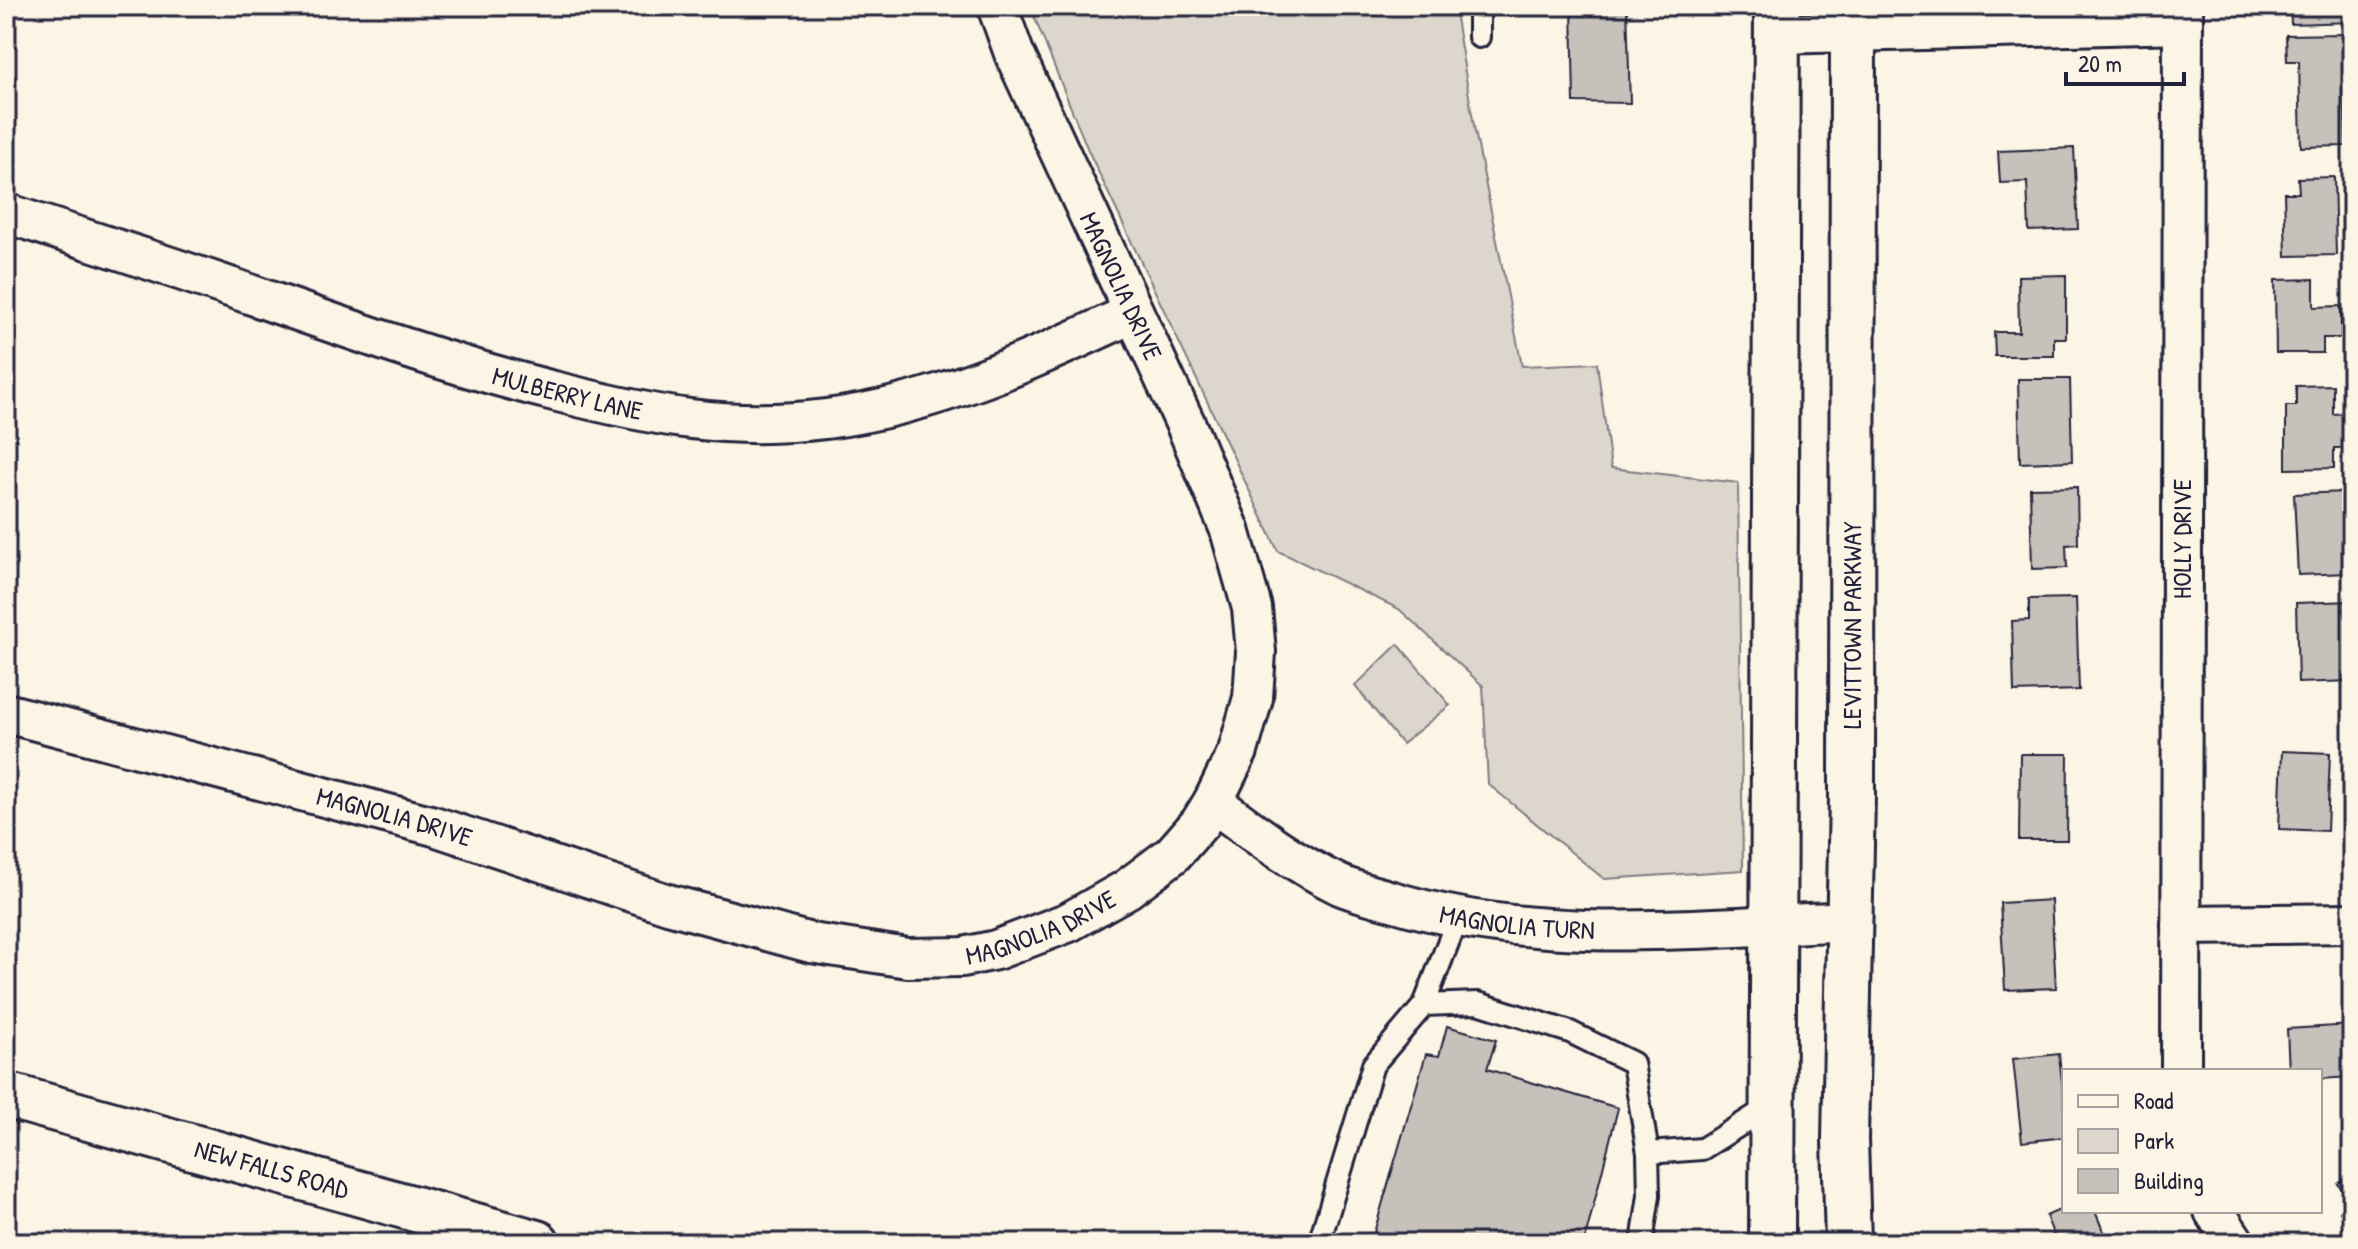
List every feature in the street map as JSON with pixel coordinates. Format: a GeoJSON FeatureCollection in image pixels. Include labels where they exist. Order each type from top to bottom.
{"type":"FeatureCollection","features":[{"type":"Feature","properties":{"kind":"main road","name":"LEVITTOWN PARKWAY"},"geometry":{"type":"LineString","coordinates":[[1848,1243],[1845,1139],[1852,796],[1854,18]]}},
{"type":"Feature","properties":{"kind":"main road"},"geometry":{"type":"LineString","coordinates":[[1772,1243],[1778,20]]}},
{"type":"Feature","properties":{"kind":"main road","name":"NEW FALLS ROAD"},"geometry":{"type":"LineString","coordinates":[[6,1095],[537,1243]]}},
{"type":"Feature","properties":{"kind":"street","name":"MAGNOLIA DRIVE"},"geometry":{"type":"LineString","coordinates":[[6,713],[434,826],[668,904],[811,943],[908,958],[963,957],[996,950],[1069,922],[1127,889],[1172,855],[1200,823],[1238,751],[1253,698],[1256,652],[1252,608],[1230,530],[1186,425],[1014,53],[997,6]]}},
{"type":"Feature","properties":{"kind":"street"},"geometry":{"type":"LineString","coordinates":[[1778,20],[2183,14]]}},
{"type":"Feature","properties":{"kind":"street","name":"HOLLY DRIVE"},"geometry":{"type":"LineString","coordinates":[[2181,1069],[2183,14]]}},
{"type":"Feature","properties":{"kind":"street","name":"MULBERRY LANE"},"geometry":{"type":"LineString","coordinates":[[6,213],[496,377],[643,413],[699,422],[764,424],[829,419],[943,394],[1046,354],[1133,313]]}},
{"type":"Feature","properties":{"kind":"street","name":"MAGNOLIA TURN"},"geometry":{"type":"LineString","coordinates":[[1213,802],[1292,860],[1343,886],[1438,915],[1587,931],[1849,921]]}},
{"type":"Feature","properties":{"kind":"street"},"geometry":{"type":"LineString","coordinates":[[2181,925],[2352,923]]}},
{"type":"Feature","properties":{"kind":"street"},"geometry":{"type":"LineString","coordinates":[[2215,1213],[2235,1243]]}},
{"type":"Feature","properties":{"kind":"lane"},"geometry":{"type":"LineString","coordinates":[[1479,6],[1479,37]]}},
{"type":"Feature","properties":{"kind":"lane"},"geometry":{"type":"LineString","coordinates":[[1319,1243],[1373,1065],[1424,1005],[1458,917]]}},
{"type":"Feature","properties":{"kind":"lane"},"geometry":{"type":"LineString","coordinates":[[1424,1005],[1478,1003],[1570,1032],[1633,1063],[1648,1153],[1649,1195],[1642,1243]]}},
{"type":"Feature","properties":{"kind":"lane"},"geometry":{"type":"LineString","coordinates":[[1648,1153],[1702,1149],[1772,1105]]}},
{"type":"Feature","properties":{"kind":"green space"},"geometry":{"type":"Polygon","coordinates":[[[1030,6],[1454,6],[1474,126],[1522,366],[1597,363],[1611,468],[1738,483],[1743,870],[1604,879],[1488,784],[1483,686],[1399,609],[1278,551],[1088,150],[1030,6]]]}},
{"type":"Feature","properties":{"kind":"green space"},"geometry":{"type":"Polygon","coordinates":[[[1398,644],[1450,705],[1402,744],[1355,686],[1398,644]]]}},
{"type":"Feature","properties":{"kind":"building"},"geometry":{"type":"Polygon","coordinates":[[[1572,6],[1627,6],[1630,103],[1574,102],[1572,6]]]}},
{"type":"Feature","properties":{"kind":"building"},"geometry":{"type":"Polygon","coordinates":[[[2290,6],[2352,6],[2352,22],[2291,24],[2290,6]]]}},
{"type":"Feature","properties":{"kind":"building"},"geometry":{"type":"Polygon","coordinates":[[[2343,34],[2346,146],[2301,147],[2299,61],[2287,61],[2286,35],[2343,34]]]}},
{"type":"Feature","properties":{"kind":"building"},"geometry":{"type":"Polygon","coordinates":[[[2074,148],[2078,229],[2029,231],[2027,182],[2000,183],[1998,151],[2074,148]]]}},
{"type":"Feature","properties":{"kind":"building"},"geometry":{"type":"Polygon","coordinates":[[[2334,177],[2336,255],[2286,256],[2284,193],[2299,193],[2298,178],[2334,177]]]}},
{"type":"Feature","properties":{"kind":"building"},"geometry":{"type":"Polygon","coordinates":[[[2066,275],[2066,338],[2054,338],[2054,356],[1995,356],[1994,332],[2019,332],[2018,276],[2066,275]]]}},
{"type":"Feature","properties":{"kind":"building"},"geometry":{"type":"Polygon","coordinates":[[[2314,279],[2314,307],[2341,306],[2341,338],[2323,338],[2323,353],[2276,353],[2275,280],[2314,279]]]}},
{"type":"Feature","properties":{"kind":"building"},"geometry":{"type":"Polygon","coordinates":[[[2018,379],[2070,379],[2072,461],[2020,463],[2018,379]]]}},
{"type":"Feature","properties":{"kind":"building"},"geometry":{"type":"Polygon","coordinates":[[[2333,385],[2333,414],[2350,413],[2351,448],[2334,448],[2334,468],[2286,469],[2286,406],[2296,406],[2296,386],[2333,385]]]}},
{"type":"Feature","properties":{"kind":"building"},"geometry":{"type":"Polygon","coordinates":[[[2077,487],[2078,544],[2066,545],[2067,568],[2032,569],[2030,488],[2077,487]]]}},
{"type":"Feature","properties":{"kind":"building"},"geometry":{"type":"Polygon","coordinates":[[[2347,492],[2350,573],[2298,575],[2294,494],[2347,492]]]}},
{"type":"Feature","properties":{"kind":"building"},"geometry":{"type":"Polygon","coordinates":[[[2076,598],[2079,690],[2014,692],[2012,621],[2029,620],[2029,599],[2076,598]]]}},
{"type":"Feature","properties":{"kind":"building"},"geometry":{"type":"Polygon","coordinates":[[[2352,601],[2352,627],[2348,627],[2350,681],[2298,683],[2296,603],[2352,601]]]}},
{"type":"Feature","properties":{"kind":"building"},"geometry":{"type":"Polygon","coordinates":[[[2282,751],[2330,753],[2327,831],[2279,829],[2282,751]]]}},
{"type":"Feature","properties":{"kind":"building"},"geometry":{"type":"Polygon","coordinates":[[[2020,754],[2068,754],[2067,840],[2019,840],[2020,754]]]}},
{"type":"Feature","properties":{"kind":"building"},"geometry":{"type":"Polygon","coordinates":[[[2051,900],[2056,988],[2005,990],[2000,903],[2051,900]]]}},
{"type":"Feature","properties":{"kind":"building"},"geometry":{"type":"Polygon","coordinates":[[[2352,1025],[2352,1077],[2322,1079],[2322,1069],[2289,1069],[2287,1029],[2352,1025]]]}},
{"type":"Feature","properties":{"kind":"building"},"geometry":{"type":"Polygon","coordinates":[[[1447,1026],[1496,1040],[1487,1069],[1618,1108],[1584,1243],[1371,1243],[1426,1054],[1439,1056],[1447,1026]]]}},
{"type":"Feature","properties":{"kind":"building"},"geometry":{"type":"Polygon","coordinates":[[[2059,1054],[2062,1137],[2022,1142],[2013,1059],[2059,1054]]]}},
{"type":"Feature","properties":{"kind":"building"},"geometry":{"type":"Polygon","coordinates":[[[2352,1174],[2352,1203],[2338,1184],[2352,1174]]]}},
{"type":"Feature","properties":{"kind":"building"},"geometry":{"type":"Polygon","coordinates":[[[2352,1203],[2352,1228],[2340,1212],[2352,1203]]]}},
{"type":"Feature","properties":{"kind":"building"},"geometry":{"type":"Polygon","coordinates":[[[2062,1209],[2062,1213],[2096,1213],[2108,1243],[2037,1243],[2054,1236],[2046,1216],[2062,1209]]]}}]}
